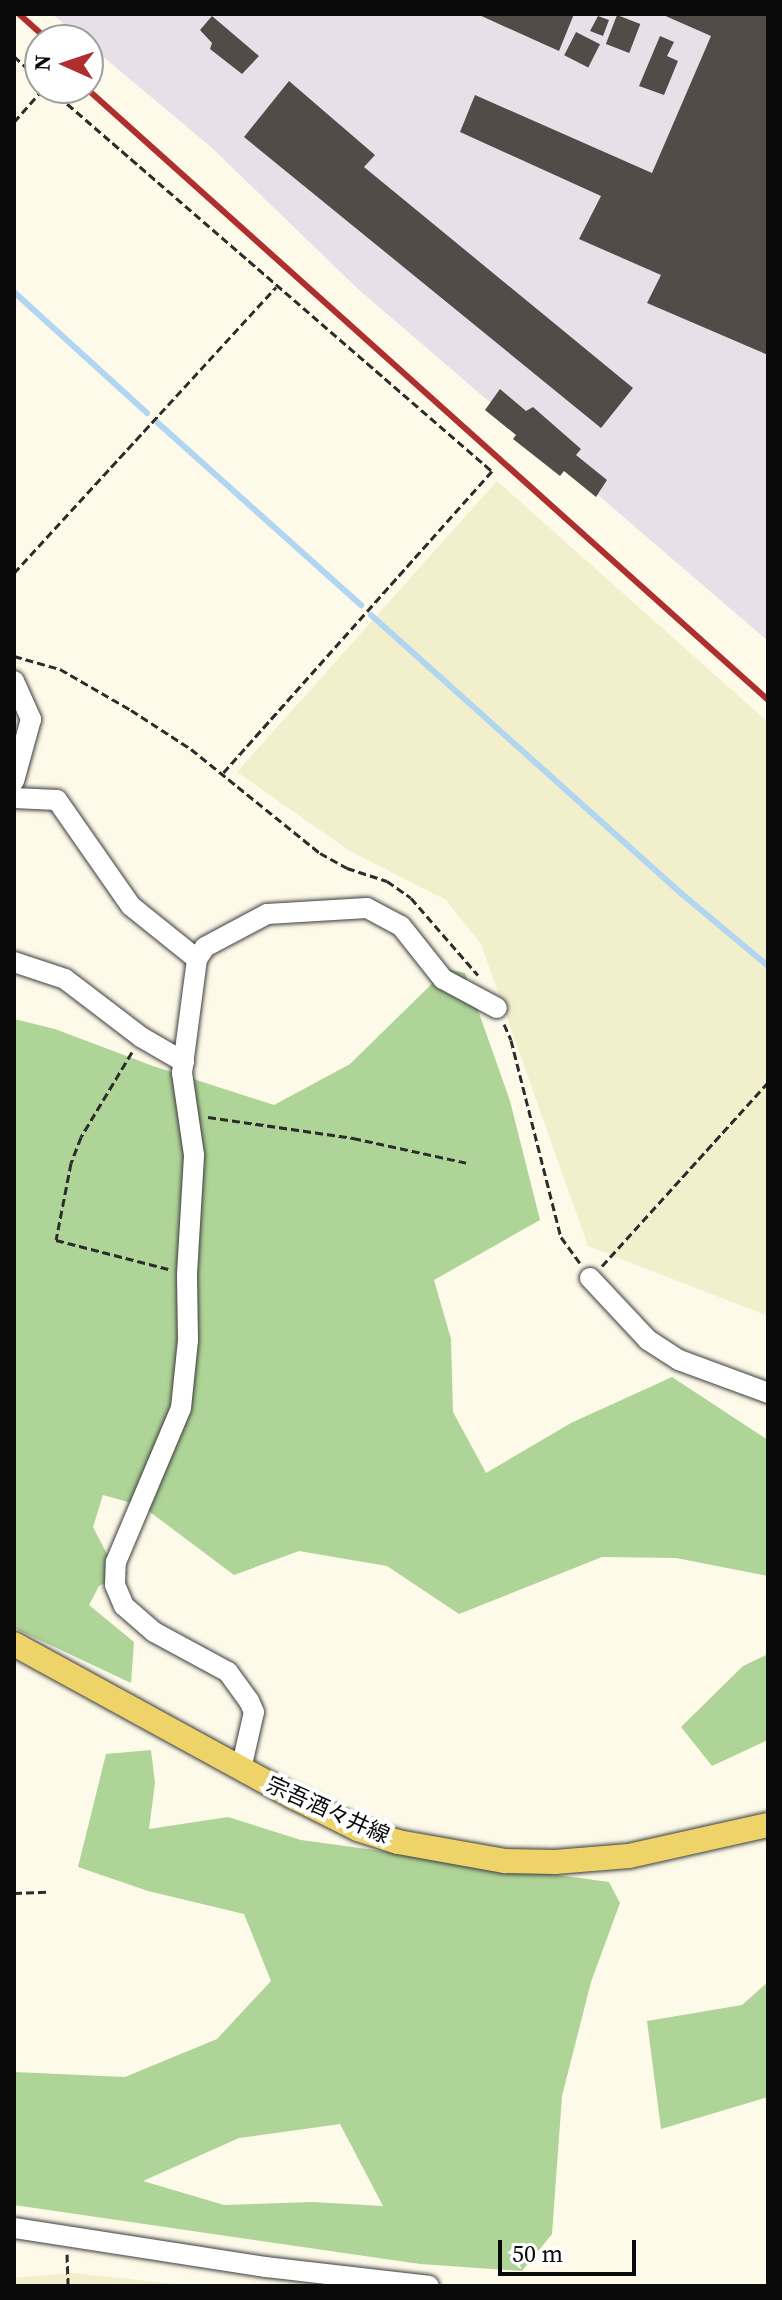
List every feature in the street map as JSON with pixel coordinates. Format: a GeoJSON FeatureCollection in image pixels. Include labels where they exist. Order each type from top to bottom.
{"type":"FeatureCollection","features":[{"type":"Feature","properties":{"kind":"main road","name":"宗吾酒々井線"},"geometry":{"type":"LineString","coordinates":[[14,1644],[241,1769],[358,1829],[446,1853],[505,1861],[629,1856],[768,1825]]}},
{"type":"Feature","properties":{"kind":"street"},"geometry":{"type":"LineString","coordinates":[[14,681],[31,719],[14,781]]}},
{"type":"Feature","properties":{"kind":"street"},"geometry":{"type":"LineString","coordinates":[[14,798],[57,800],[131,906],[197,959]]}},
{"type":"Feature","properties":{"kind":"street"},"geometry":{"type":"LineString","coordinates":[[241,1769],[254,1712],[249,1701],[228,1672],[144,1623],[124,1606],[115,1585],[116,1562],[181,1408],[188,1340],[187,1274],[194,1155],[187,1115],[184,1062],[197,959],[205,947],[267,914],[367,908],[401,926],[443,979],[497,1008]]}},
{"type":"Feature","properties":{"kind":"street"},"geometry":{"type":"LineString","coordinates":[[14,962],[65,979],[141,1037],[184,1062]]}},
{"type":"Feature","properties":{"kind":"street"},"geometry":{"type":"LineString","coordinates":[[590,1278],[648,1340],[679,1360],[768,1393]]}},
{"type":"Feature","properties":{"kind":"street"},"geometry":{"type":"LineString","coordinates":[[14,2228],[266,2267],[429,2286]]}},
{"type":"Feature","properties":{"kind":"path"},"geometry":{"type":"LineString","coordinates":[[14,122],[31,104]]}},
{"type":"Feature","properties":{"kind":"path"},"geometry":{"type":"LineString","coordinates":[[66,104],[492,471],[222,774]]}},
{"type":"Feature","properties":{"kind":"path"},"geometry":{"type":"LineString","coordinates":[[14,573],[277,286]]}},
{"type":"Feature","properties":{"kind":"path"},"geometry":{"type":"LineString","coordinates":[[14,656],[72,676],[155,726],[222,774],[320,853],[347,868],[387,881],[411,898],[466,959],[492,995],[511,1040],[561,1237],[590,1278],[768,1082]]}},
{"type":"Feature","properties":{"kind":"path"},"geometry":{"type":"LineString","coordinates":[[141,1037],[81,1137],[71,1163],[56,1240],[187,1274]]}},
{"type":"Feature","properties":{"kind":"path"},"geometry":{"type":"LineString","coordinates":[[187,1115],[250,1120],[468,1163]]}},
{"type":"Feature","properties":{"kind":"path"},"geometry":{"type":"LineString","coordinates":[[14,1893],[47,1892]]}},
{"type":"Feature","properties":{"kind":"path"},"geometry":{"type":"LineString","coordinates":[[66,2234],[68,2286]]}},
{"type":"Feature","properties":{"kind":"shaded area"},"geometry":{"type":"Polygon","coordinates":[[[52,14],[768,14],[768,641],[358,289],[211,147],[104,57],[104,24],[64,24],[52,14]]]}},
{"type":"Feature","properties":{"kind":"shaded area"},"geometry":{"type":"Polygon","coordinates":[[[497,481],[768,722],[768,1316],[588,1246],[481,944],[446,900],[350,851],[237,772],[497,481]]]}},
{"type":"Feature","properties":{"kind":"shaded area"},"geometry":{"type":"Polygon","coordinates":[[[72,2273],[194,2286],[14,2286],[14,2278],[72,2273]]]}},
{"type":"Feature","properties":{"kind":"green space"},"geometry":{"type":"Polygon","coordinates":[[[447,969],[465,973],[510,1101],[540,1220],[434,1280],[451,1339],[453,1412],[486,1473],[571,1423],[672,1377],[768,1440],[768,1576],[676,1558],[602,1557],[459,1614],[387,1566],[299,1551],[234,1575],[142,1506],[103,1495],[93,1527],[107,1554],[128,1573],[99,1586],[89,1605],[134,1642],[131,1683],[14,1628],[14,1019],[55,1029],[153,1066],[274,1105],[350,1064],[447,969]]]}},
{"type":"Feature","properties":{"kind":"green space"},"geometry":{"type":"Polygon","coordinates":[[[768,1654],[768,1740],[712,1766],[681,1727],[743,1666],[768,1654]]]}},
{"type":"Feature","properties":{"kind":"green space"},"geometry":{"type":"Polygon","coordinates":[[[151,1750],[155,1783],[149,1829],[228,1817],[301,1840],[609,1882],[620,1903],[591,1982],[562,2096],[552,2234],[522,2271],[420,2264],[14,2205],[14,2072],[125,2077],[217,2039],[271,1981],[244,1914],[148,1891],[78,1867],[106,1754],[151,1750]],[[340,2124],[239,2138],[143,2181],[224,2205],[312,2202],[383,2206],[340,2124]]]}},
{"type":"Feature","properties":{"kind":"green space"},"geometry":{"type":"Polygon","coordinates":[[[768,1982],[768,2097],[661,2129],[647,2021],[742,2005],[768,1982]]]}},
{"type":"Feature","properties":{"kind":"building"},"geometry":{"type":"Polygon","coordinates":[[[477,14],[574,14],[559,51],[477,14]]]}},
{"type":"Feature","properties":{"kind":"building"},"geometry":{"type":"Polygon","coordinates":[[[661,14],[768,14],[768,355],[647,303],[661,275],[579,239],[601,196],[460,132],[475,95],[652,173],[711,36],[661,14]]]}},
{"type":"Feature","properties":{"kind":"building"},"geometry":{"type":"Polygon","coordinates":[[[617,15],[640,24],[629,53],[606,44],[617,15]]]}},
{"type":"Feature","properties":{"kind":"building"},"geometry":{"type":"Polygon","coordinates":[[[212,16],[259,56],[242,74],[210,49],[212,43],[200,30],[212,16]]]}},
{"type":"Feature","properties":{"kind":"building"},"geometry":{"type":"Polygon","coordinates":[[[598,16],[609,20],[603,36],[590,31],[598,16]]]}},
{"type":"Feature","properties":{"kind":"building"},"geometry":{"type":"Polygon","coordinates":[[[576,32],[600,44],[588,67],[564,55],[576,32]]]}},
{"type":"Feature","properties":{"kind":"building"},"geometry":{"type":"Polygon","coordinates":[[[660,36],[674,42],[667,56],[678,61],[664,95],[639,86],[660,36]]]}},
{"type":"Feature","properties":{"kind":"building"},"geometry":{"type":"Polygon","coordinates":[[[289,81],[375,155],[364,167],[633,388],[601,428],[244,137],[289,81]]]}},
{"type":"Feature","properties":{"kind":"building"},"geometry":{"type":"Polygon","coordinates":[[[500,389],[526,411],[533,407],[581,449],[576,455],[607,480],[596,497],[564,471],[560,476],[513,439],[516,435],[485,410],[500,389]]]}},
{"type":"Feature","properties":{"kind":"waterway"},"geometry":{"type":"LineString","coordinates":[[14,292],[147,413]]}},
{"type":"Feature","properties":{"kind":"waterway"},"geometry":{"type":"LineString","coordinates":[[158,423],[361,605]]}},
{"type":"Feature","properties":{"kind":"waterway"},"geometry":{"type":"LineString","coordinates":[[371,615],[682,894],[768,966]]}},
{"type":"Feature","properties":{"kind":"railway"},"geometry":{"type":"LineString","coordinates":[[19,14],[30,24]]}},
{"type":"Feature","properties":{"kind":"railway"},"geometry":{"type":"LineString","coordinates":[[104,104],[768,700]]}}]}
